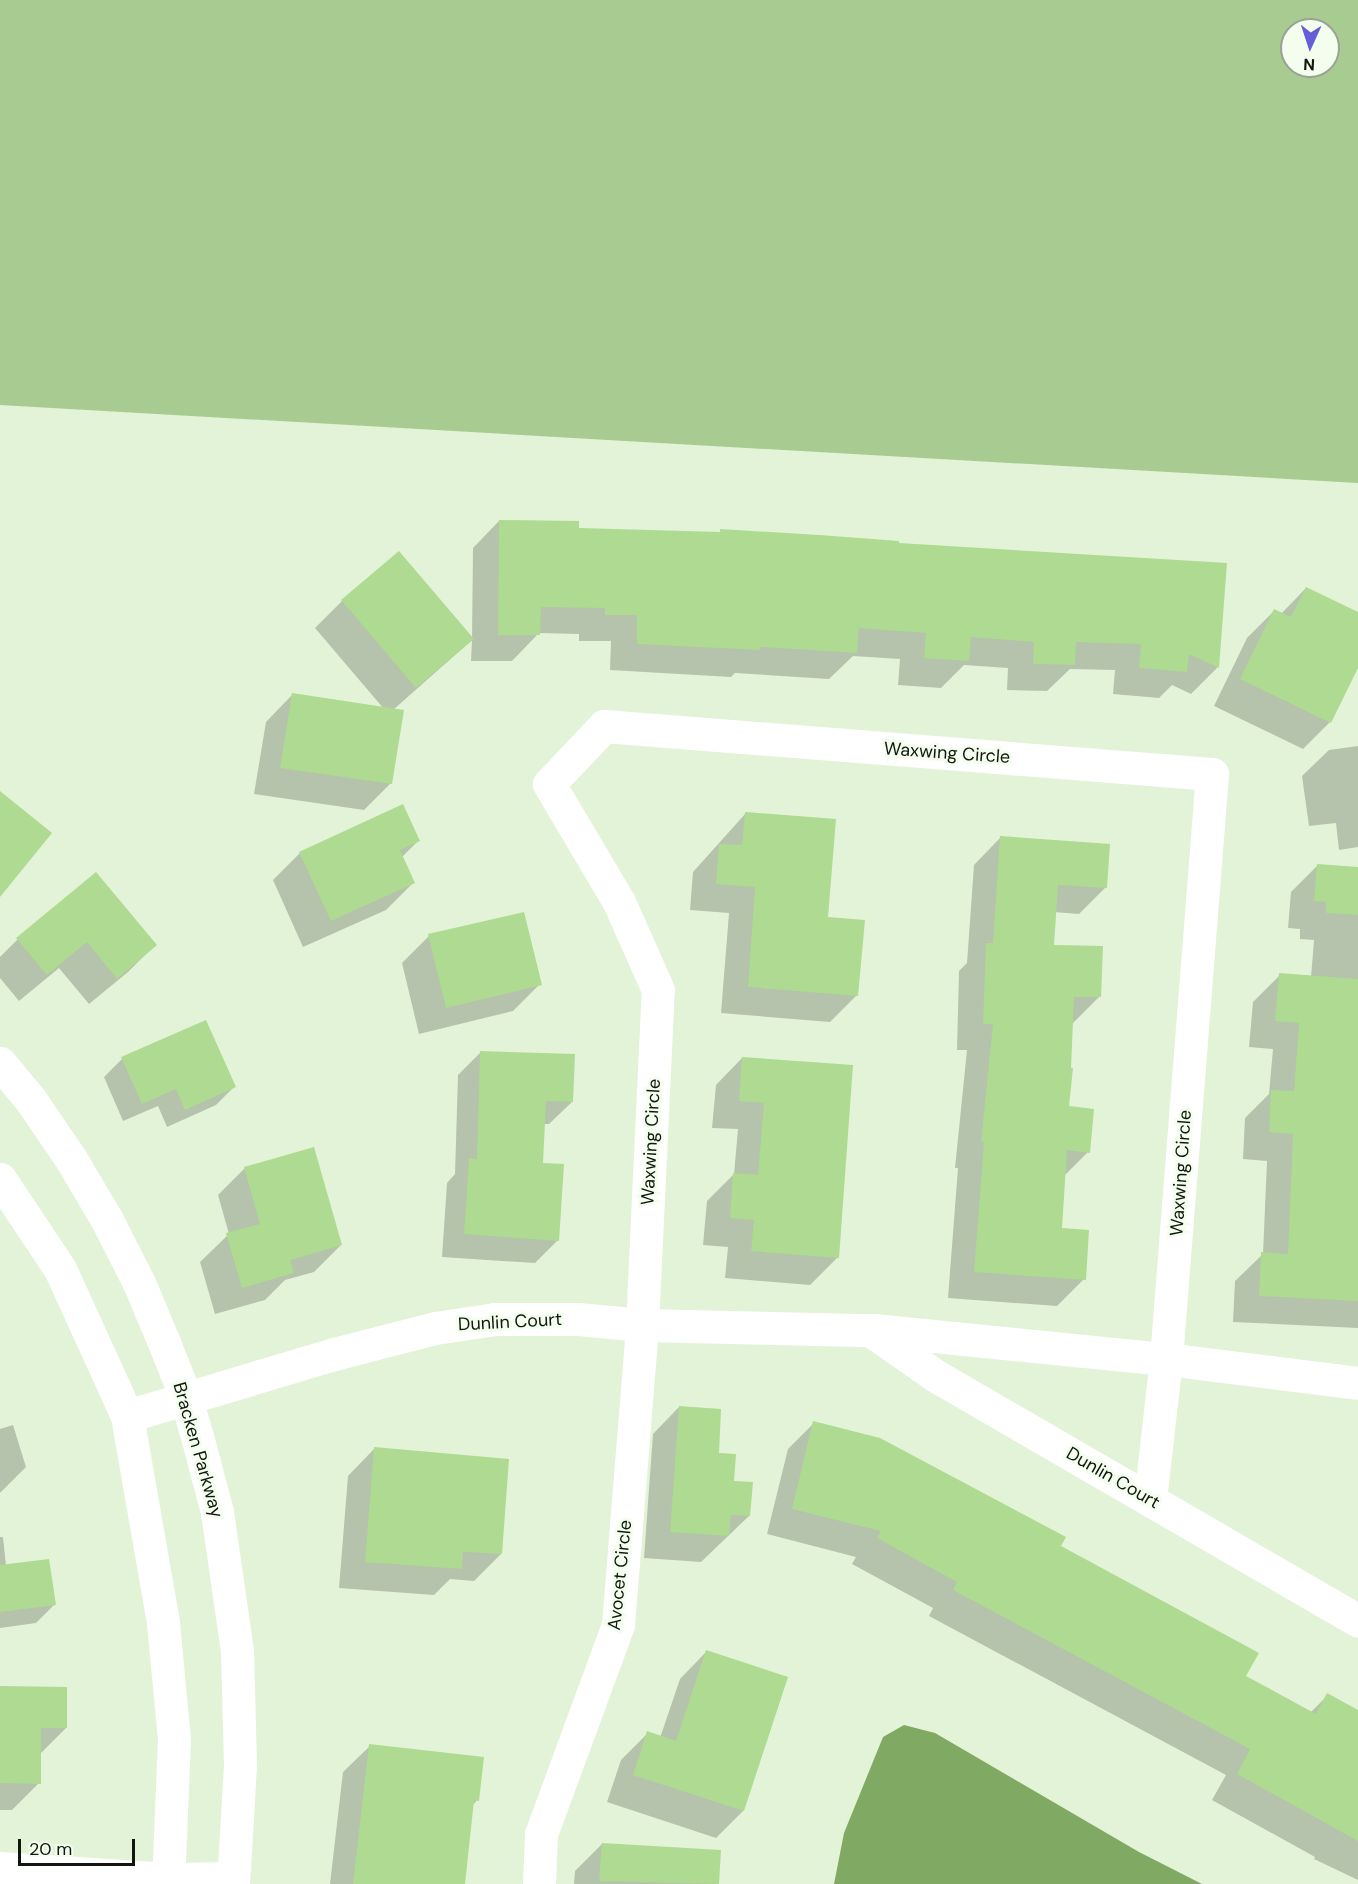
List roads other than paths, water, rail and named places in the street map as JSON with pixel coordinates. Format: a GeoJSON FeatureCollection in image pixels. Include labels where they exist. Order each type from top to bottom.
{"type":"FeatureCollection","features":[{"type":"Feature","properties":{"kind":"street","name":"Waxwing Circle"},"geometry":{"type":"LineString","coordinates":[[642,1325],[658,990],[619,902],[549,784],[604,726],[1212,774],[1166,1359],[1150,1499]]}},
{"type":"Feature","properties":{"kind":"street","name":"Bracken Parkway"},"geometry":{"type":"LineString","coordinates":[[0,1063],[30,1099],[71,1159],[107,1220],[139,1283],[186,1398],[217,1512],[237,1650],[240,1766],[233,1881]]}},
{"type":"Feature","properties":{"kind":"street"},"geometry":{"type":"LineString","coordinates":[[0,1179],[60,1269],[127,1416],[164,1623],[174,1740],[168,1881]]}},
{"type":"Feature","properties":{"kind":"street","name":"Dunlin Court"},"geometry":{"type":"LineString","coordinates":[[127,1416],[334,1354],[435,1328],[495,1319],[578,1318],[642,1325],[870,1330],[1166,1359],[1358,1383]]}},
{"type":"Feature","properties":{"kind":"street","name":"Avocet Circle"},"geometry":{"type":"LineString","coordinates":[[538,1884],[541,1834],[618,1625],[642,1325]]}},
{"type":"Feature","properties":{"kind":"street","name":"Dunlin Court"},"geometry":{"type":"LineString","coordinates":[[870,1330],[936,1376],[1358,1622]]}},
{"type":"Feature","properties":{"kind":"street"},"geometry":{"type":"LineString","coordinates":[[0,1868],[168,1881],[233,1881]]}}]}
